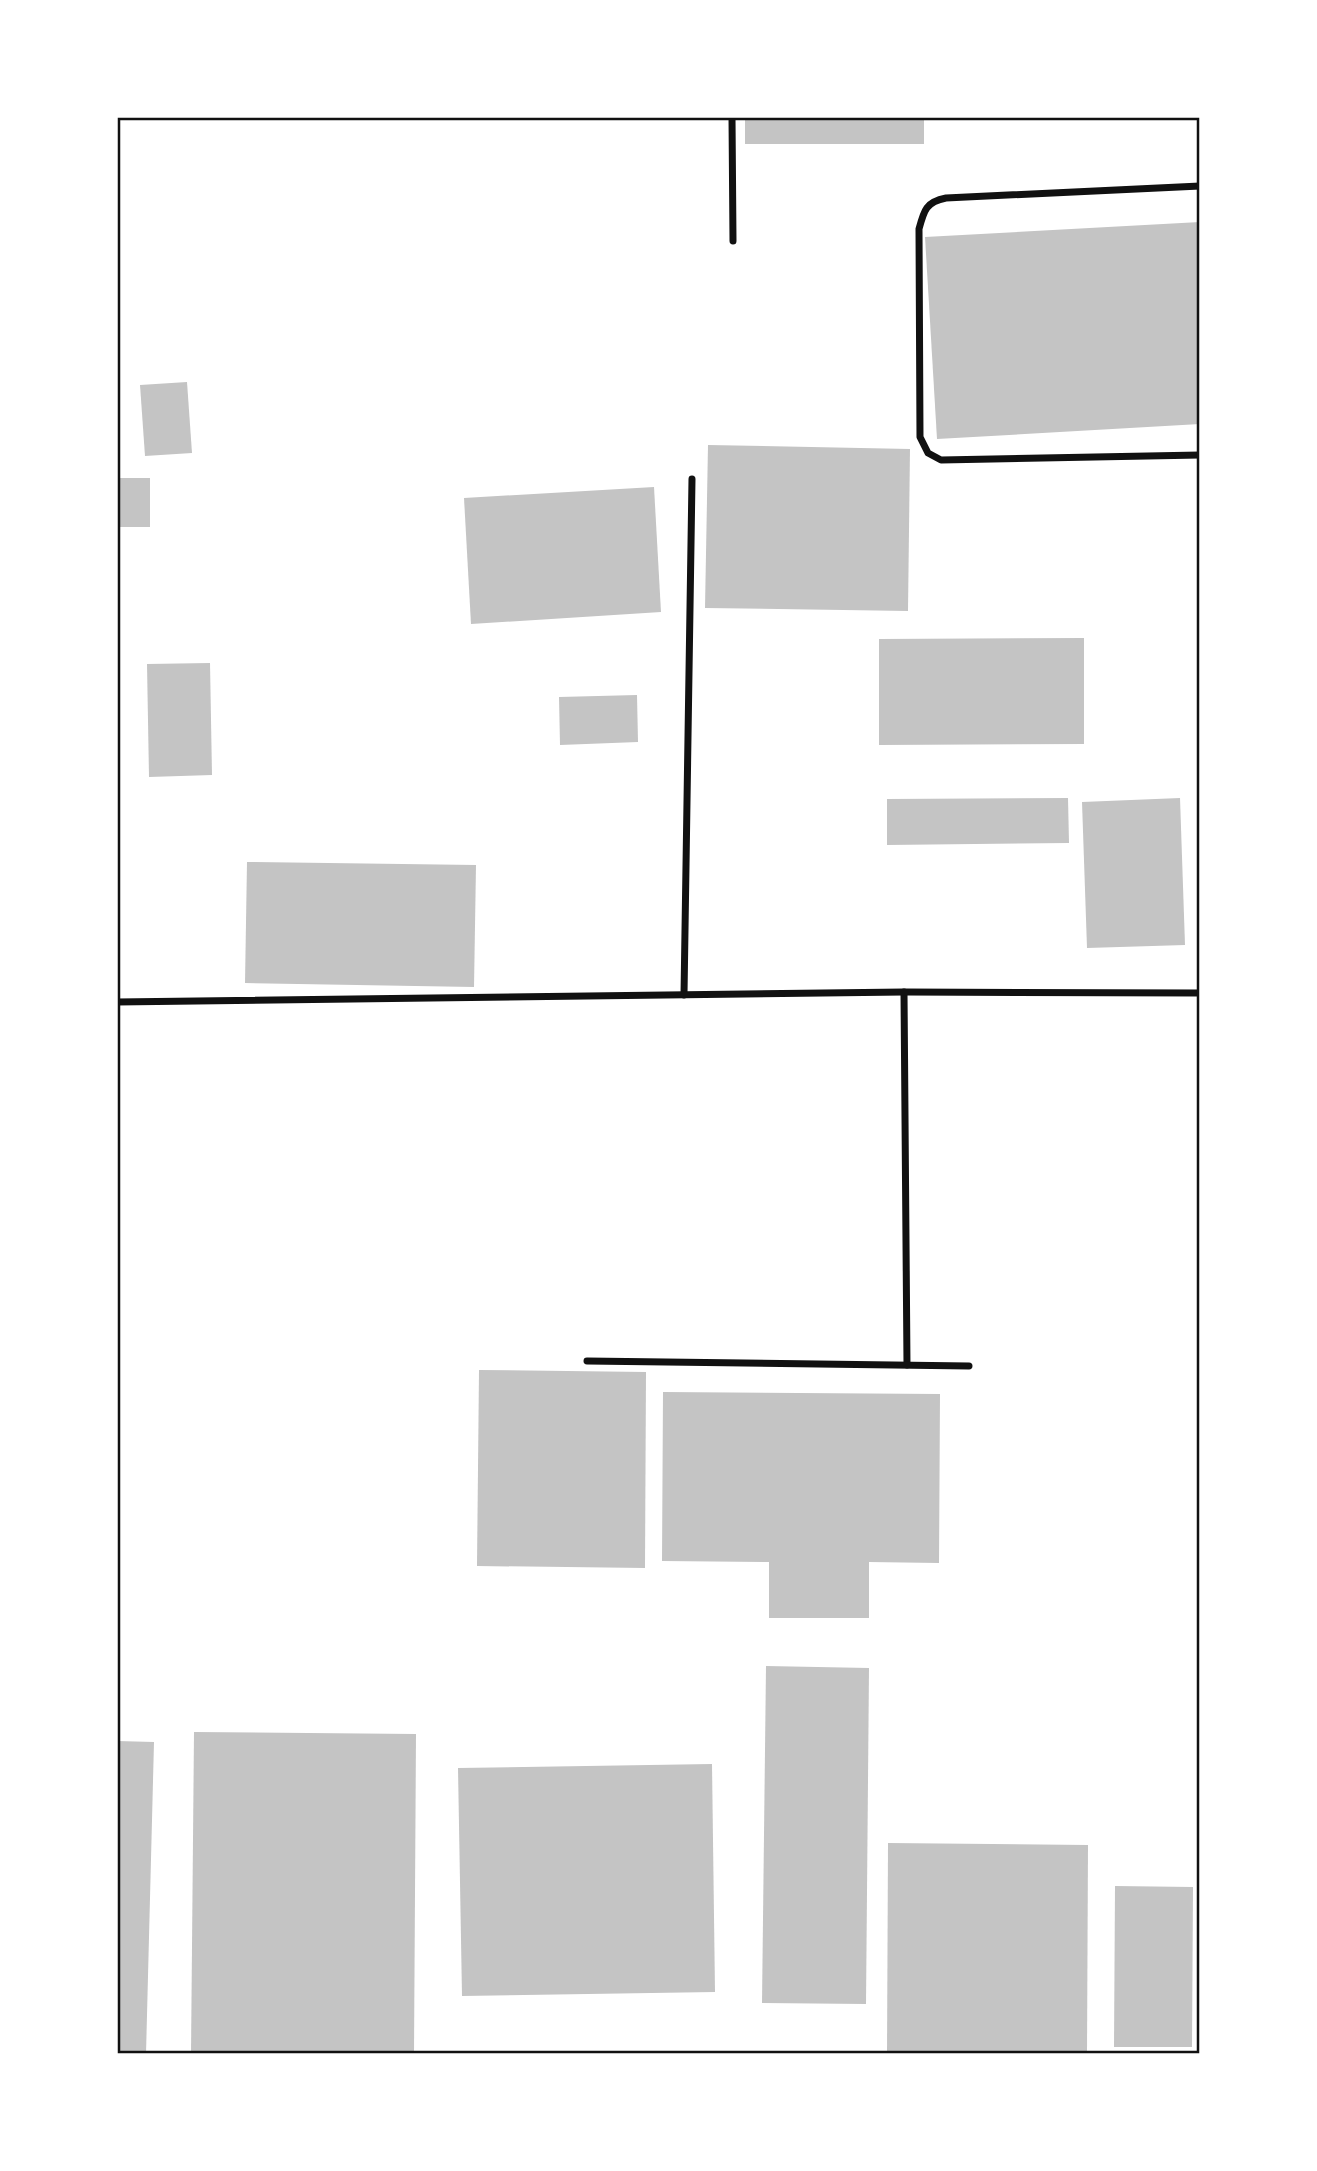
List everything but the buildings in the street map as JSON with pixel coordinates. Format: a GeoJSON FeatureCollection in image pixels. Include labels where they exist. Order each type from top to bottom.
{"type":"FeatureCollection","features":[{"type":"Feature","properties":{"kind":"street"},"geometry":{"type":"LineString","coordinates":[[732,117],[733,241]]}},
{"type":"Feature","properties":{"kind":"street"},"geometry":{"type":"LineString","coordinates":[[1200,186],[946,198],[932,201],[924,210],[919,229],[920,437],[928,453],[941,460],[1200,455]]}},
{"type":"Feature","properties":{"kind":"street"},"geometry":{"type":"LineString","coordinates":[[684,995],[692,479]]}},
{"type":"Feature","properties":{"kind":"street"},"geometry":{"type":"LineString","coordinates":[[904,992],[907,1365]]}},
{"type":"Feature","properties":{"kind":"street"},"geometry":{"type":"LineString","coordinates":[[117,1002],[904,992],[1200,993]]}},
{"type":"Feature","properties":{"kind":"street"},"geometry":{"type":"LineString","coordinates":[[587,1361],[969,1366]]}}]}
